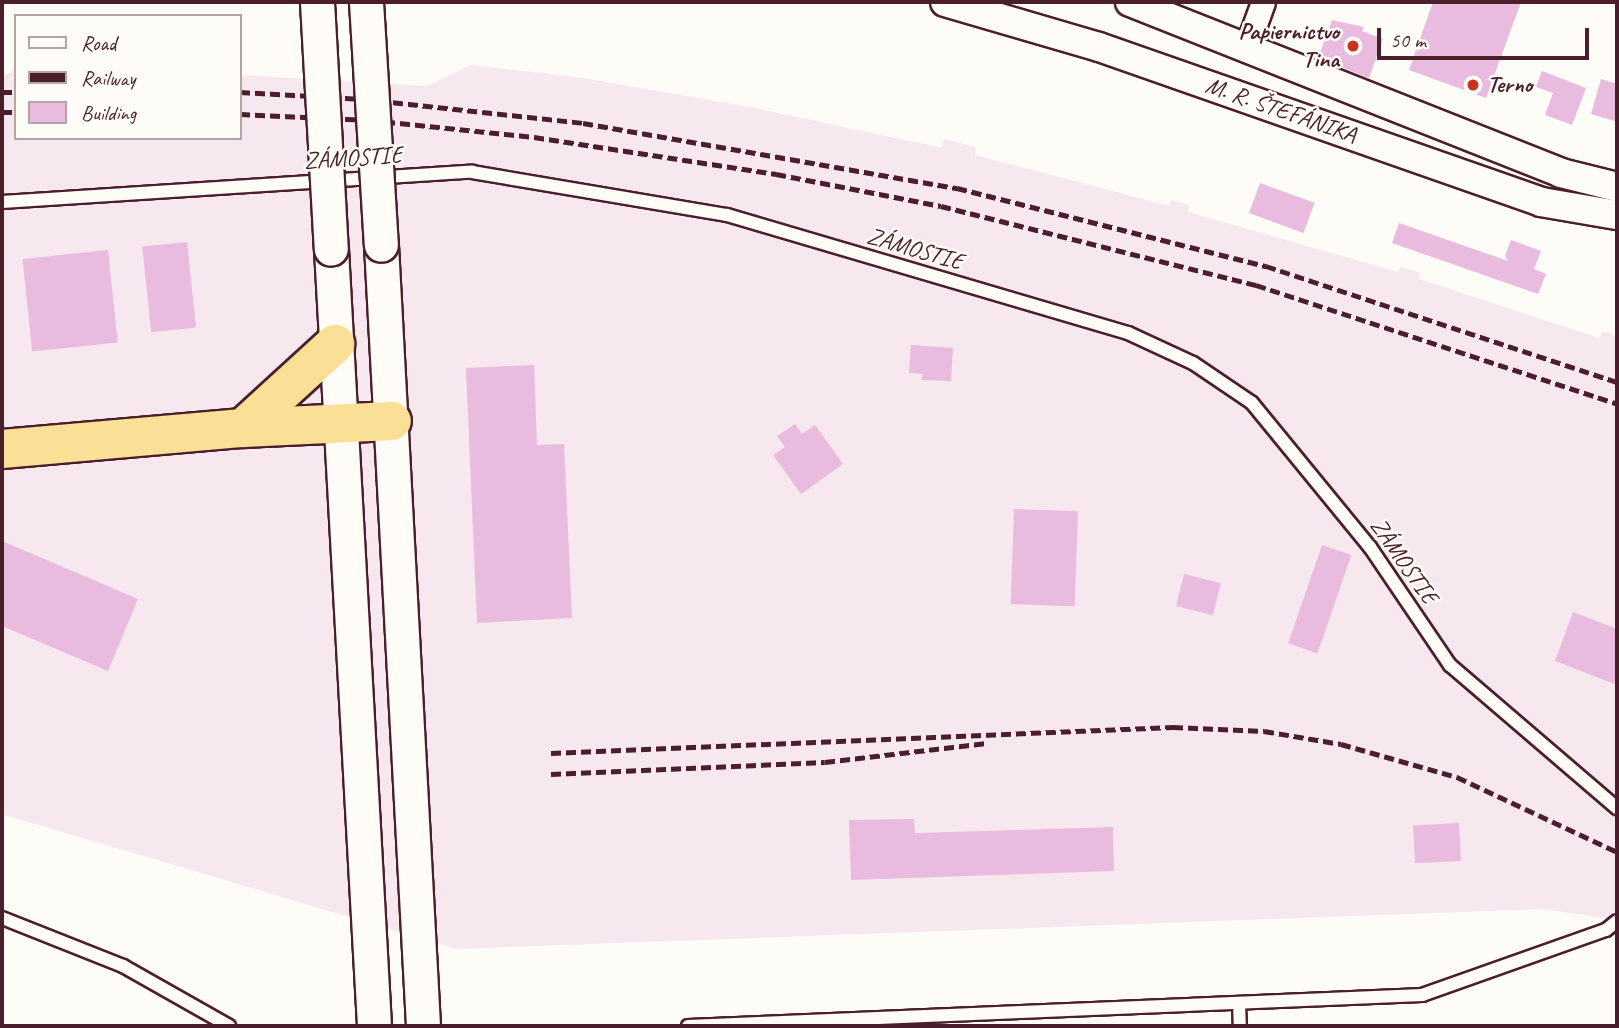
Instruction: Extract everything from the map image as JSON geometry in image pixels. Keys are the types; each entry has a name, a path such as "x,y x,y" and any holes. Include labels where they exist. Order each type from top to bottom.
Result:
{"highway":[{"path":"243,428 335,344"},
{"path":"2,449 243,428 392,421"}],"main road":[{"path":"317,2 374,1026"},
{"path":"366,2 392,421 423,1026"}],"street":[{"name":"M. R. ŠTEFÁNIKA","path":"945,2 1099,47 1542,202 1617,215"},
{"name":"M. R. ŠTEFÁNIKA","path":"1130,2 1561,173 1617,187"},
{"path":"1246,49 1263,2"}],"lane":[{"name":"ZÁMOSTIE","path":"2,202 472,172 727,215 1128,333 1193,363 1252,403 1370,547 1450,665 1617,808"},
{"path":"2,918 123,966 229,1026"},
{"path":"688,1026 1422,995 1606,930 1617,921"},
{"path":"1239,1003 1240,1026"}],"shaded area":[{"path":"471,65 577,77 755,108 942,148 944,139 976,147 975,155 1169,206 1171,200 1189,205 1188,212 1398,272 1400,267 1420,273 1419,279 1599,338 1603,331 1617,336 1617,920 1543,909 457,949 2,814 2,77 14,70 14,140 242,140 242,75 428,86"}],"building":[{"path":"1433,2 1521,2 1486,98 1409,70"},
{"path":"1332,20 1364,27 1362,31 1383,39 1369,78 1318,58"},
{"path":"1542,71 1586,88 1572,125 1545,115 1553,93 1536,87"},
{"path":"1601,79 1617,84 1615,121 1591,114"},
{"path":"1260,183 1315,203 1304,233 1249,213"},
{"path":"1399,223 1508,261 1505,256 1511,240 1541,251 1534,269 1546,274 1538,294 1392,243"},
{"path":"187,242 196,328 151,332 142,247"},
{"path":"108,250 118,342 32,351 22,259"},
{"path":"911,345 953,348 951,381 922,380 922,374 909,373"},
{"path":"534,365 537,445 564,444 572,618 477,623 466,368"},
{"path":"795,424 802,434 815,425 843,464 801,494 773,455 785,447 777,436"},
{"path":"1014,509 1078,511 1075,606 1011,604"},
{"path":"2,541 138,599 108,671 2,626"},
{"path":"1322,545 1351,555 1317,653 1288,643"},
{"path":"1184,574 1221,583 1213,615 1176,606"},
{"path":"1573,612 1617,629 1617,685 1555,661"},
{"path":"914,819 915,833 1113,827 1114,871 851,880 849,820"},
{"path":"1459,823 1461,861 1415,863 1413,825"}],"railway":[{"path":"2,92 14,92"},
{"path":"242,92 363,99 583,123 957,188 1266,266 1617,382"},
{"path":"2,112 14,112"},
{"path":"242,114 370,120 534,137 776,174 941,206 1256,285 1617,404"},
{"path":"551,753 1173,727 1264,731 1341,744 1457,777 1617,852"},
{"path":"551,774 825,762 987,743"}],"place":[{"name":"Papiernictvo Tina","path":"1353,46"},
{"name":"Terno","path":"1473,85"}]}
